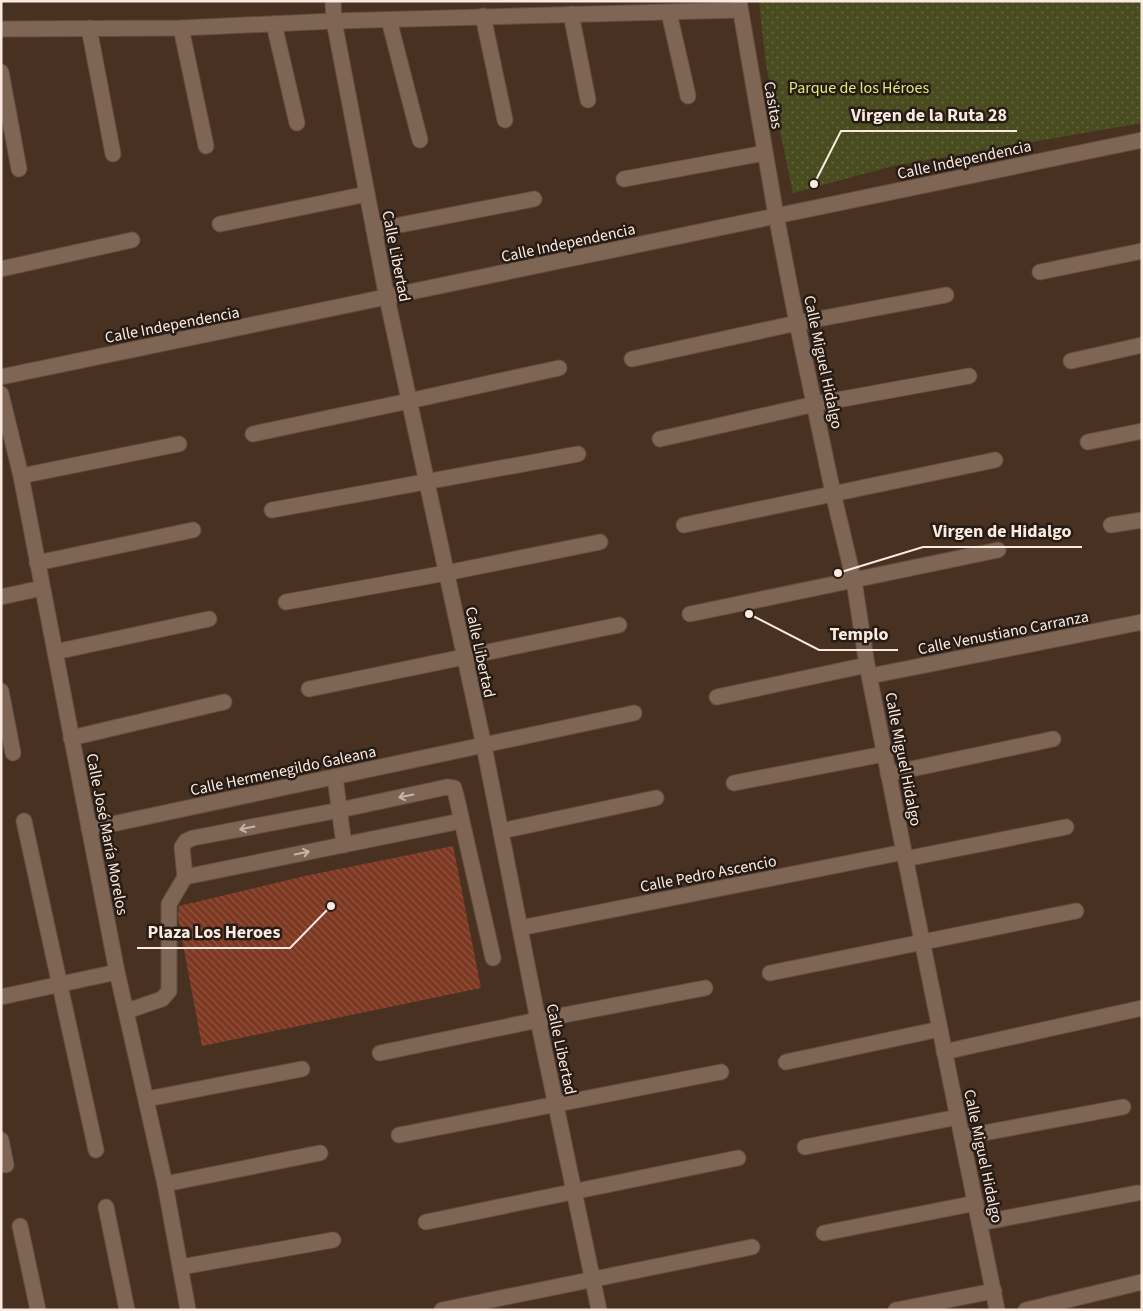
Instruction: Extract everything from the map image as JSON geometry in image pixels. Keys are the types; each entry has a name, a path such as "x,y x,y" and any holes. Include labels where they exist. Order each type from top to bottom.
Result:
{"street":[{"name":"Calle Libertad","path":"333,1 334,21 387,298 484,746 555,1103 600,1310"},
{"path":"1,29 181,28 483,16 669,13 739,6"},
{"name":"Casitas","path":"739,6 776,215"},
{"path":"669,13 688,96"},
{"path":"572,14 588,100"},
{"path":"483,16 505,120"},
{"path":"389,20 420,140"},
{"path":"274,24 297,123"},
{"path":"89,28 113,154"},
{"path":"181,28 206,146"},
{"path":"1,72 19,169"},
{"name":"Calle Independencia","path":"1,376 387,298 776,215 1142,140"},
{"path":"624,179 764,153"},
{"path":"220,224 367,194"},
{"path":"374,230 534,199"},
{"name":"Calle Miguel Hidalgo","path":"776,215 833,493 854,581 904,856 998,1310"},
{"path":"1,269 132,240"},
{"path":"1040,272 1142,251"},
{"path":"632,359 797,323 946,294"},
{"path":"1071,361 1142,345"},
{"path":"253,434 409,402 559,368"},
{"path":"660,439 815,404 969,376"},
{"name":"Calle José María Morelos","path":"1,394 21,476 117,972 165,1184 188,1310"},
{"path":"1088,442 1142,430"},
{"path":"21,476 178,444"},
{"path":"272,510 578,454"},
{"path":"684,525 995,460"},
{"path":"1112,525 1142,520"},
{"path":"37,563 193,530"},
{"path":"286,602 446,573 600,542"},
{"path":"690,614 998,550"},
{"path":"1,597 42,588"},
{"path":"54,652 209,619"},
{"name":"Calle Venustiano Carranza","path":"717,696 1142,622"},
{"path":"309,689 619,625"},
{"path":"1,692 13,753"},
{"path":"71,738 224,702"},
{"name":"Calle Hermenegildo Galeana","path":"89,829 634,713"},
{"path":"888,774 1053,740"},
{"path":"734,783 884,754"},
{"path":"335,777 344,845"},
{"path":"127,1010 162,999 169,991 170,904 186,877 182,847 186,841 193,838 447,787 454,788 493,958"},
{"path":"501,831 656,798"},
{"path":"24,821 96,1150"},
{"path":"186,877 461,821"},
{"name":"Calle Pedro Ascencio","path":"520,928 1066,827"},
{"path":"770,974 1076,912"},
{"path":"1,997 117,972"},
{"path":"380,1052 705,988"},
{"path":"944,1052 1142,1008"},
{"path":"786,1062 940,1029"},
{"path":"147,1099 302,1068"},
{"path":"399,1135 721,1072"},
{"path":"962,1137 1123,1107"},
{"path":"805,1147 958,1117"},
{"path":"1,1140 6,1166"},
{"path":"165,1184 320,1154"},
{"path":"426,1222 738,1158"},
{"path":"980,1223 1136,1193"},
{"path":"824,1232 976,1203"},
{"path":"106,1207 127,1310"},
{"path":"20,1226 38,1310"},
{"path":"181,1267 334,1240"},
{"path":"442,1310 752,1247"},
{"path":"1026,1310 1142,1282"},
{"path":"896,1310 994,1291"}],"green space":[{"name":"Parque de los Héroes","path":"759,1 1142,1 1142,123 893,166 793,193 766,65"}],"building":[{"path":"453,846 481,988 202,1046 178,917 179,906 305,876"}],"place":[{"name":"Virgen de la Ruta 28","path":"814,184"},
{"name":"Virgen de Hidalgo","path":"838,573"},
{"name":"Templo","path":"749,614"},
{"name":"Plaza Los Heroes","path":"331,906"}]}
